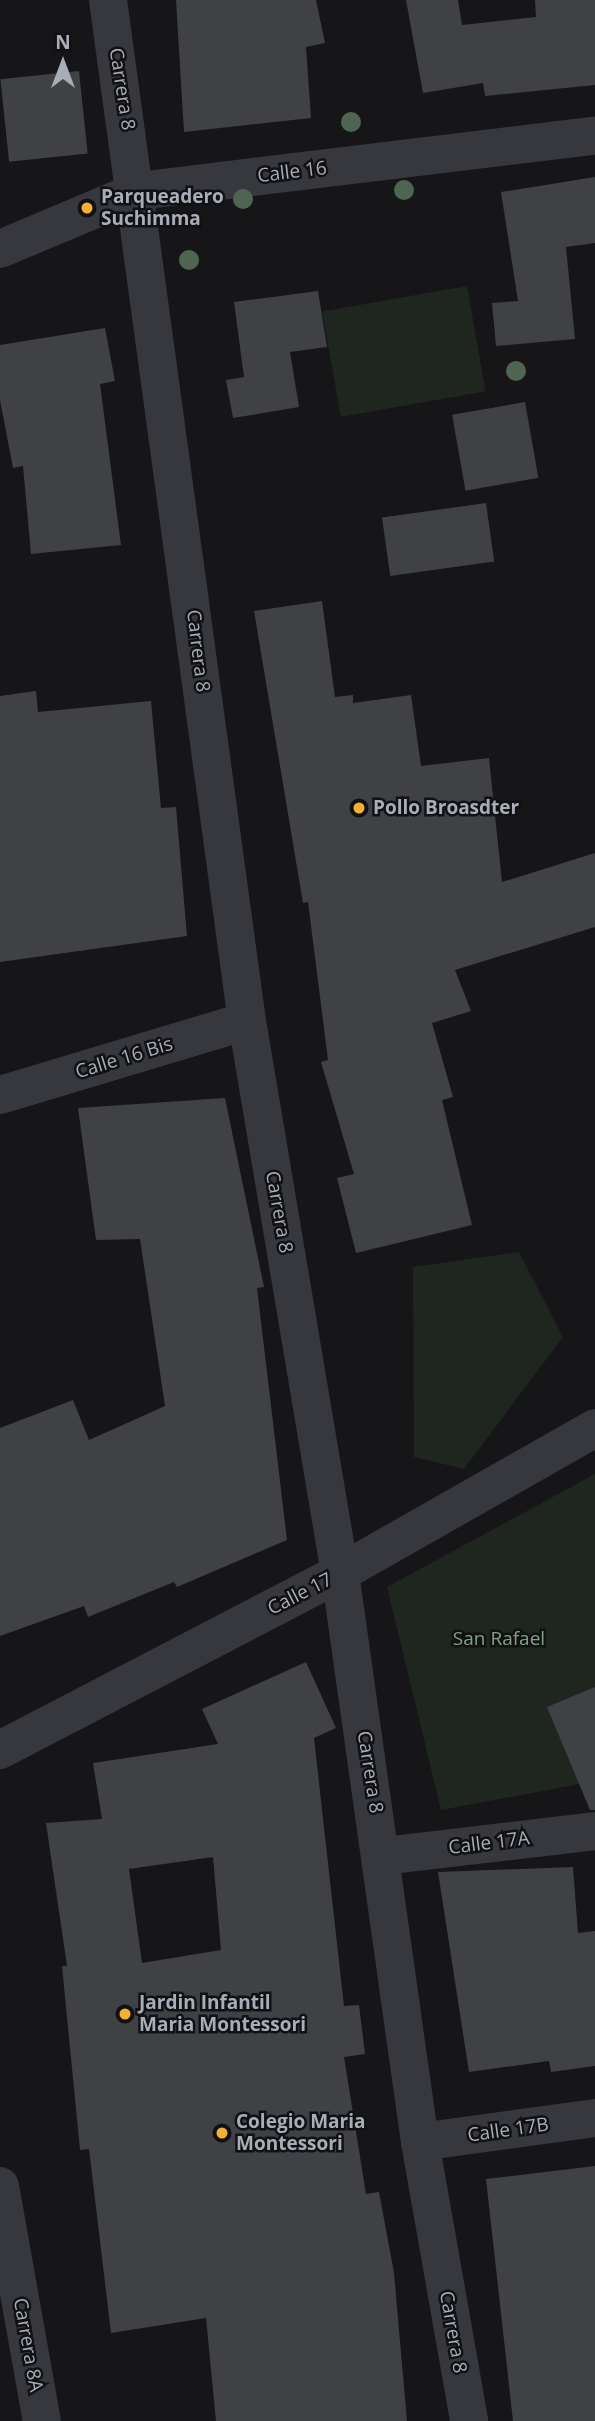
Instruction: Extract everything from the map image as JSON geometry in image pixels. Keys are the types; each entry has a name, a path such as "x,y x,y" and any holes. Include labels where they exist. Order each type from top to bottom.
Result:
{"street":[{"name":"Carrera 8","path":"108,0 138,191 247,1021 340,1573 383,1856 420,2143 469,2421"},
{"name":"Calle 16","path":"0,249 138,191 595,136"},
{"name":"Calle 16 Bis","path":"0,1095 247,1021"},
{"name":"Calle 17","path":"0,1749 340,1573 595,1428"},
{"name":"Calle 17A","path":"383,1856 595,1831"},
{"name":"Calle 17B","path":"420,2143 595,2118"},
{"name":"Carrera 8A","path":"0,2186 42,2421"}],"green space":[{"path":"467,286 486,391 341,417 322,312"},
{"path":"519,1252 563,1337 464,1469 414,1457 413,1267"},
{"name":"San Rafael","path":"595,1474 595,1781 441,1810 387,1587"}],"building":[{"path":"176,0 316,0 325,43 306,47 311,118 184,132"},
{"path":"406,0 458,0 462,25 536,17 535,0 595,0 595,85 485,96 483,83 423,93"},
{"path":"79,71 88,154 9,162 0,79"},
{"path":"595,177 595,243 566,247 575,339 496,346 492,303 518,301 501,192"},
{"path":"318,291 327,347 290,352 299,407 233,418 226,380 244,377 234,302"},
{"path":"105,328 115,381 100,384 121,545 31,554 23,466 13,468 0,400 0,345"},
{"path":"525,402 538,478 465,491 452,415"},
{"path":"486,503 494,561 390,576 382,518"},
{"path":"322,601 335,697 353,695 353,703 411,695 421,766 489,758 502,882 595,853 595,927 455,970 471,1011 432,1023 453,1097 442,1100 472,1225 356,1253 337,1178 354,1174 321,1062 328,1060 308,902 303,903 254,611"},
{"path":"36,691 38,712 151,701 161,808 176,807 187,936 0,962 0,696"},
{"path":"225,1098 264,1287 257,1288 287,1540 177,1587 174,1582 88,1617 84,1606 0,1636 0,1428 73,1400 89,1440 165,1406 140,1239 96,1240 78,1108"},
{"path":"306,1662 336,1728 314,1738 344,2006 359,2005 365,2054 344,2057 366,2194 379,2192 394,2273 407,2421 216,2421 206,2318 111,2333 89,2149 80,2150 62,1966 67,1966 46,1823 102,1819 93,1763 218,1744 202,1709","holes":["213,1857 221,1950 142,1963 129,1869"]},
{"path":"595,1687 595,1810 590,1810 547,1707"},
{"path":"573,1867 578,1933 595,1931 595,2066 551,2072 549,2061 469,2072 438,1872"},
{"path":"595,2166 595,2421 513,2421 486,2179"}],"place":[{"name":"Parqueadero Suchimma","path":"87,208"},
{"name":"Pollo Broasdter","path":"359,808"},
{"name":"Jardin Infantil Maria Montessori","path":"125,2014"},
{"name":"Colegio Maria Montessori","path":"222,2133"}]}
